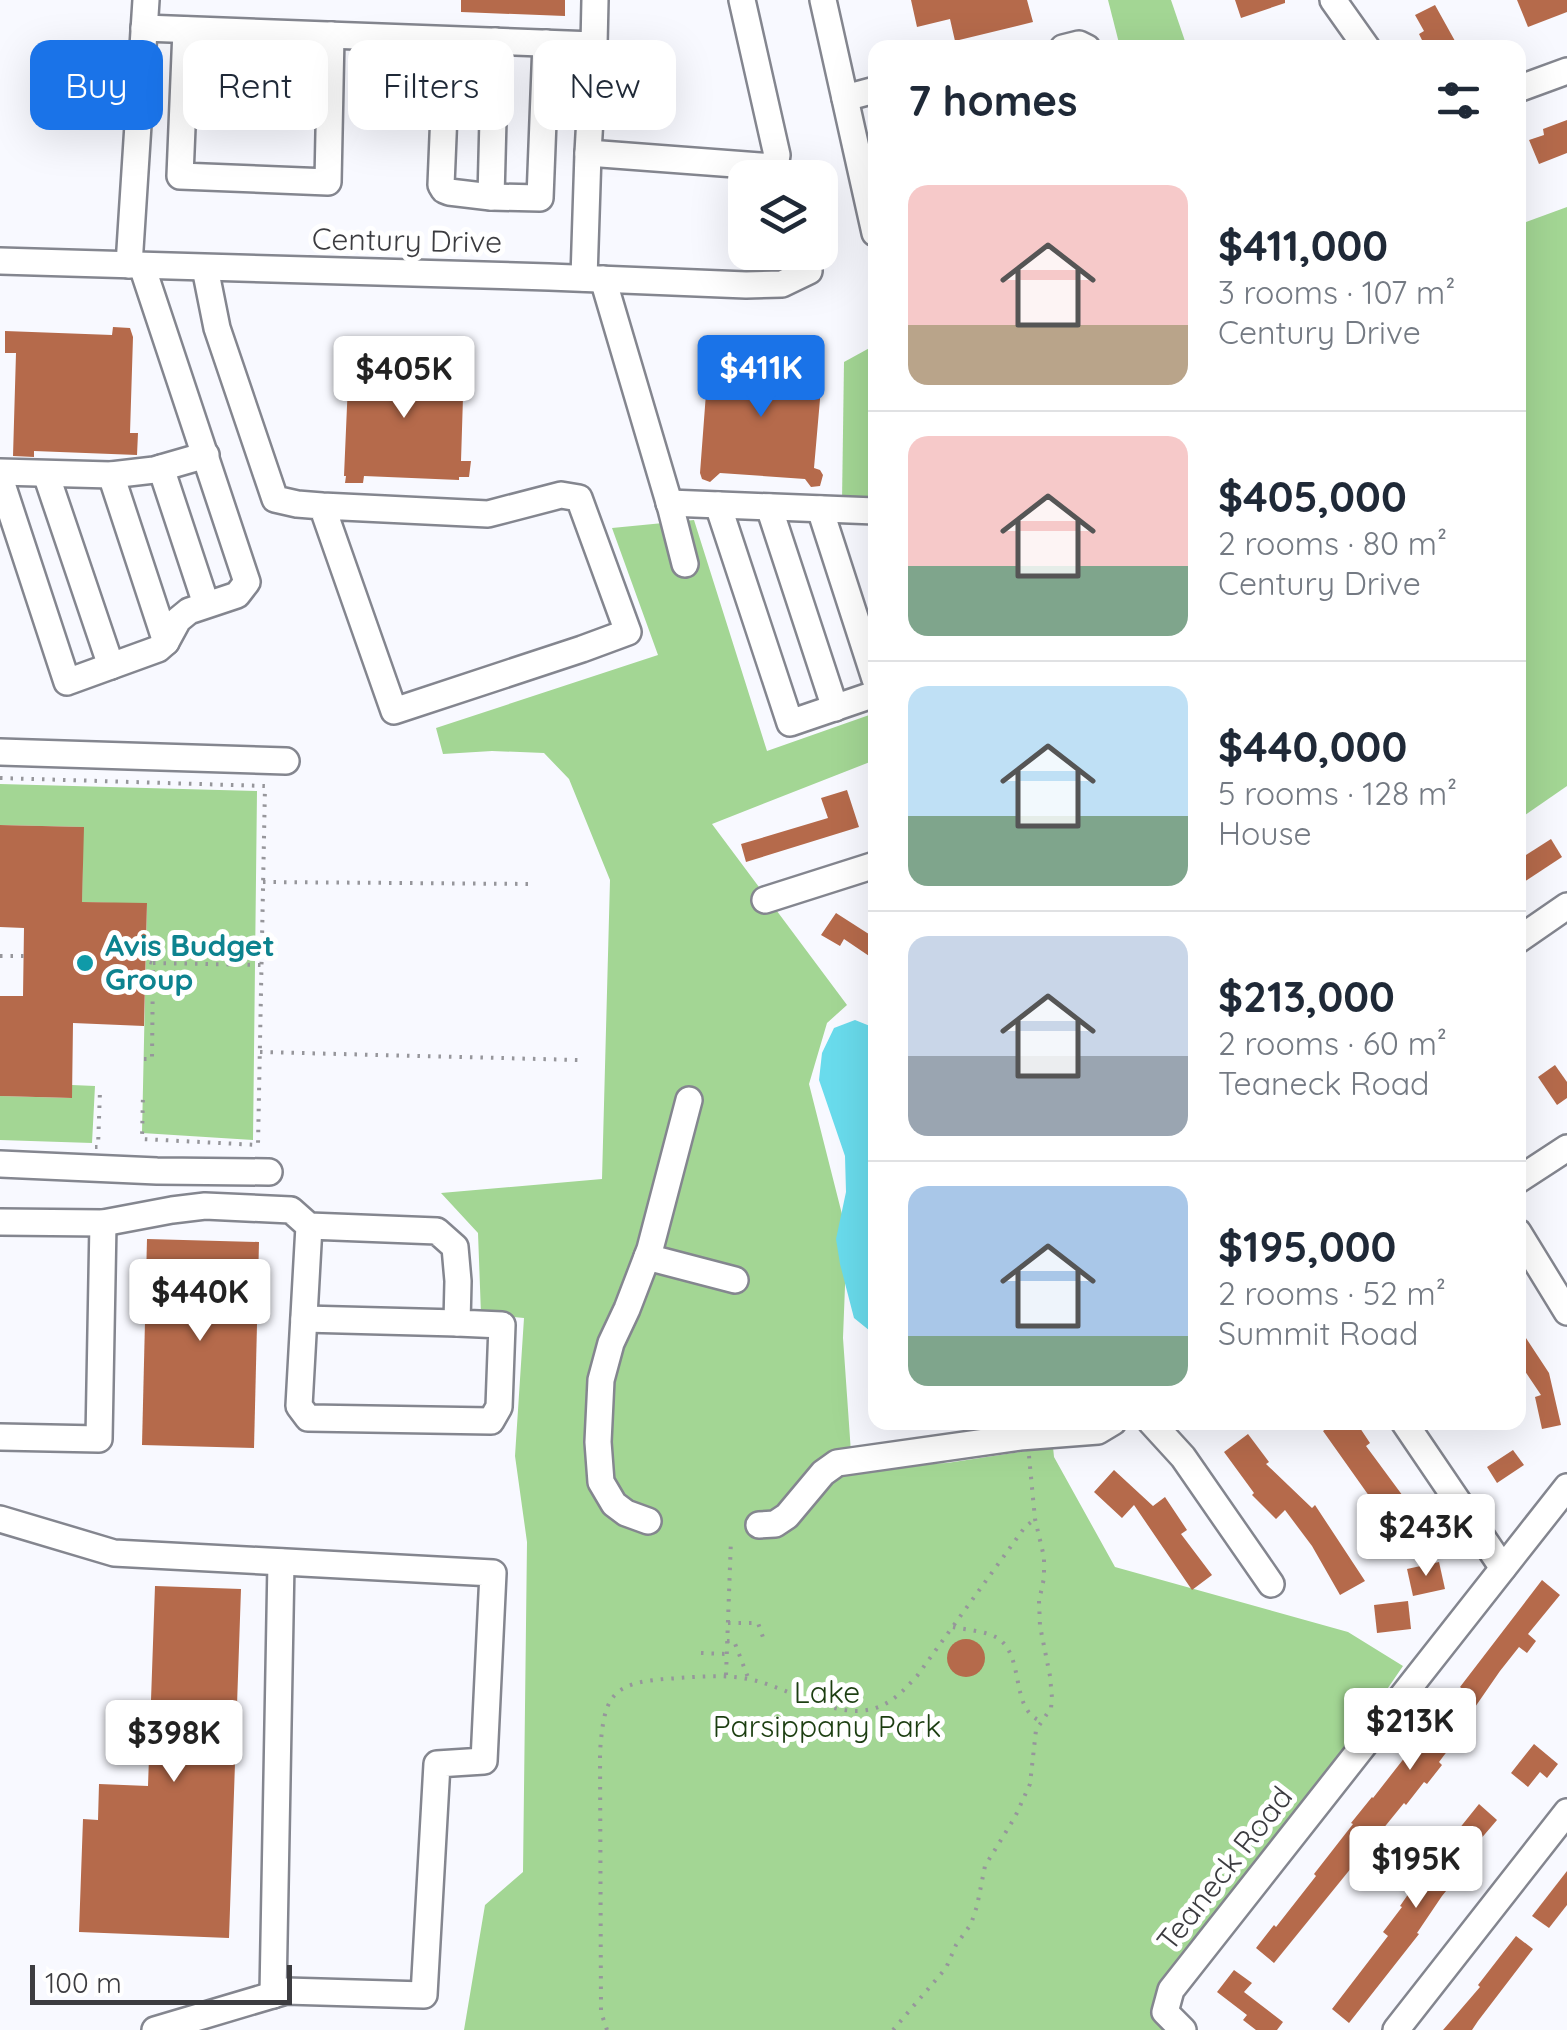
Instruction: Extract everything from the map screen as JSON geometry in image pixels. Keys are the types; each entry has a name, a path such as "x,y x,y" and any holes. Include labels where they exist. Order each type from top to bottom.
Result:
{"street":[{"path":"146,0 136,266 206,454 247,582 237,594 189,611 158,649 67,682 0,475 111,474 161,468 206,454"},
{"path":"594,40 595,0"},
{"path":"588,153 775,167 777,155 742,0"},
{"path":"823,0 868,200"},
{"path":"1333,0 1361,40"},
{"path":"144,28 448,40"},
{"path":"186,30 180,176 328,182 331,35"},
{"path":"1526,87 1567,71"},
{"path":"846,98 868,92"},
{"path":"444,130 441,185 450,192 586,199"},
{"path":"490,197 492,130"},
{"path":"540,198 543,130"},
{"path":"589,130 586,199 594,279 669,503 684,564"},
{"name":"Century Drive","path":"0,261 746,285 782,284 809,272"},
{"path":"205,268 217,328 275,498 297,504 452,514 488,514 561,495 578,498 628,632 394,710 322,506"},
{"path":"161,468 206,604"},
{"path":"46,474 111,666"},
{"path":"111,474 166,642"},
{"path":"669,503 868,513"},
{"path":"718,505 790,722 868,697"},
{"path":"769,507 836,708"},
{"path":"820,509 868,658"},
{"path":"0,752 286,761"},
{"path":"765,900 868,873"},
{"path":"1526,934 1567,906"},
{"path":"648,1521 626,1513 601,1482 601,1380 611,1343 647,1257 690,1100"},
{"path":"1526,1175 1567,1148"},
{"path":"0,1164 156,1172 269,1172"},
{"path":"0,1222 103,1223 206,1206 291,1210 309,1226 437,1231 455,1247 457,1323"},
{"path":"0,1437 100,1439 103,1223"},
{"path":"304,1319 502,1325 498,1407 490,1420 308,1418 300,1406 304,1319 309,1226"},
{"path":"1526,1245 1567,1312"},
{"path":"647,1257 736,1280"},
{"path":"759,1526 775,1524 787,1516 822,1473 838,1462 1100,1430"},
{"path":"1158,1430 1183,1457 1272,1584"},
{"path":"1409,1430 1503,1568"},
{"name":"Teaneck Road","path":"1174,2021 1172,1990 1567,1487"},
{"path":"0,1520 114,1553 493,1574 484,1761 437,1764 424,1995 286,1991 155,2030"},
{"path":"273,1995 281,1562"},
{"path":"1396,2030 1567,1812"}],"path":[{"path":"0,778 265,786 258,1146 142,1139 143,1093"},
{"path":"263,882 533,884"},
{"path":"0,956 24,956"},
{"path":"146,961 262,965"},
{"path":"144,1059 152,1060 153,962"},
{"path":"260,1052 579,1060"},
{"path":"78,1146 98,1147 100,1091"},
{"path":"893,2030 946,1968 971,1924 985,1866 1030,1784 1036,1730 1050,1708 1052,1698 1039,1601 1044,1557 1035,1519 1027,1436"},
{"path":"606,2030 601,2012 600,1752 610,1699 638,1681 726,1675 851,1711 886,1704 898,1697 916,1676 1025,1527 1035,1519"},
{"path":"726,1675 731,1539"},
{"path":"728,1624 758,1623 765,1644"},
{"path":"953,1627 1001,1640 1015,1664 1028,1710 1033,1718 1042,1721"},
{"path":"727,1641 734,1641 749,1680"},
{"path":"701,1653 727,1654"}],"green space":[{"path":"1108,0 1171,0 1185,40 1118,40"},
{"path":"1567,207 1567,786 1526,814 1526,222"},
{"path":"868,349 868,501 842,502 844,362"},
{"name":"Lake Parsippany Park","path":"694,520 767,751 868,715 868,763 712,824 847,1005 827,1023 809,1084 847,1234 843,1338 852,1467 947,1463 1053,1447 1054,1457 1115,1567 1348,1632 1403,1666 1340,1758 1156,1997 1162,2030 464,2030 485,1905 523,1872 527,1542 515,1456 524,1318 481,1314 478,1233 441,1193 602,1179 610,880 569,779 544,753 443,754 436,728 658,655 612,528"},
{"path":"0,784 257,791 253,1140 142,1133 147,904 82,902 83,827 0,825"},
{"path":"72,1085 95,1086 92,1143 0,1140 0,1096 71,1098"}],"water":[{"path":"855,1020 868,1025 868,1329 854,1318 836,1239 846,1192 845,1156 819,1080 822,1053 834,1028"}],"building":[{"path":"461,0 565,0 565,16 461,12"},
{"path":"911,0 1027,0 1033,22 959,40 955,40 950,19 917,27"},
{"path":"1235,0 1285,0 1285,3 1241,18"},
{"path":"1517,0 1567,0 1567,12 1528,27"},
{"path":"1435,5 1454,40 1422,40 1419,34 1424,31 1415,15"},
{"path":"1567,120 1567,153 1539,164 1529,140 1544,135 1543,129"},
{"path":"113,327 130,328 133,337 130,433 138,433 137,455 34,451 34,457 13,456 16,353 5,353 5,331 112,335"},
{"path":"460,357 460,365 464,365 461,461 471,461 469,477 459,480 364,476 363,483 345,483 348,383 336,383 338,363 442,365 443,358"},
{"path":"709,359 804,367 814,359 821,361 814,468 823,475 820,486 811,487 805,479 720,473 710,482 702,479 707,380 699,369"},
{"path":"847,790 859,827 746,862 741,844 828,818 821,798"},
{"name":"Avis Budget Group","path":"0,825 84,827 82,902 147,903 144,1026 73,1023 72,1098 0,1096 0,996 23,996 24,928 0,927"},
{"path":"1551,839 1562,857 1526,881 1526,855"},
{"path":"836,913 868,934 868,955 844,939 840,946 821,935"},
{"path":"1555,1065 1567,1082 1567,1098 1557,1105 1538,1077"},
{"path":"147,1239 259,1242 254,1448 142,1445"},
{"path":"1526,1338 1549,1373 1561,1425 1542,1429 1535,1397 1541,1395 1526,1373"},
{"path":"1361,1430 1370,1443 1366,1446 1428,1530 1406,1548 1323,1431"},
{"path":"1248,1434 1269,1462 1266,1464 1312,1508 1315,1505 1365,1581 1340,1595 1312,1546 1285,1510 1276,1519 1252,1495 1224,1452"},
{"path":"1513,1450 1524,1465 1497,1483 1487,1467"},
{"path":"1114,1470 1153,1506 1165,1497 1187,1530 1181,1534 1212,1575 1192,1590 1134,1505 1122,1518 1094,1492"},
{"path":"1439,1562 1445,1589 1413,1596 1407,1569"},
{"path":"1542,1580 1560,1595 1528,1634 1536,1641 1527,1653 1519,1647 1439,1762 1442,1765 1404,1803 1274,1963 1256,1948 1434,1720 1439,1724 1465,1691 1460,1687"},
{"path":"155,1586 241,1589 229,1938 79,1932 83,1819 98,1820 99,1784 148,1786"},
{"path":"1408,1601 1411,1629 1377,1633 1374,1605"},
{"path":"966,1639 979,1645 985,1658 979,1671 966,1677 953,1671 947,1658 953,1645"},
{"path":"1534,1744 1558,1764 1547,1778 1540,1772 1528,1787 1511,1773"},
{"path":"1479,1804 1497,1820 1467,1855 1472,1859 1442,1896 1419,1934 1349,2023 1332,2009 1388,1936 1383,1932 1418,1880"},
{"path":"1567,1871 1567,1905 1549,1928 1532,1916"},
{"path":"1516,1936 1533,1949 1472,2030 1443,2030 1480,1987"},
{"path":"1234,1970 1252,1983 1244,1992 1283,2022 1277,2030 1256,2030 1243,2020 1247,2015 1217,1992"}],"place":[{"name":"Avis Budget Group","path":"85,963"}]}
